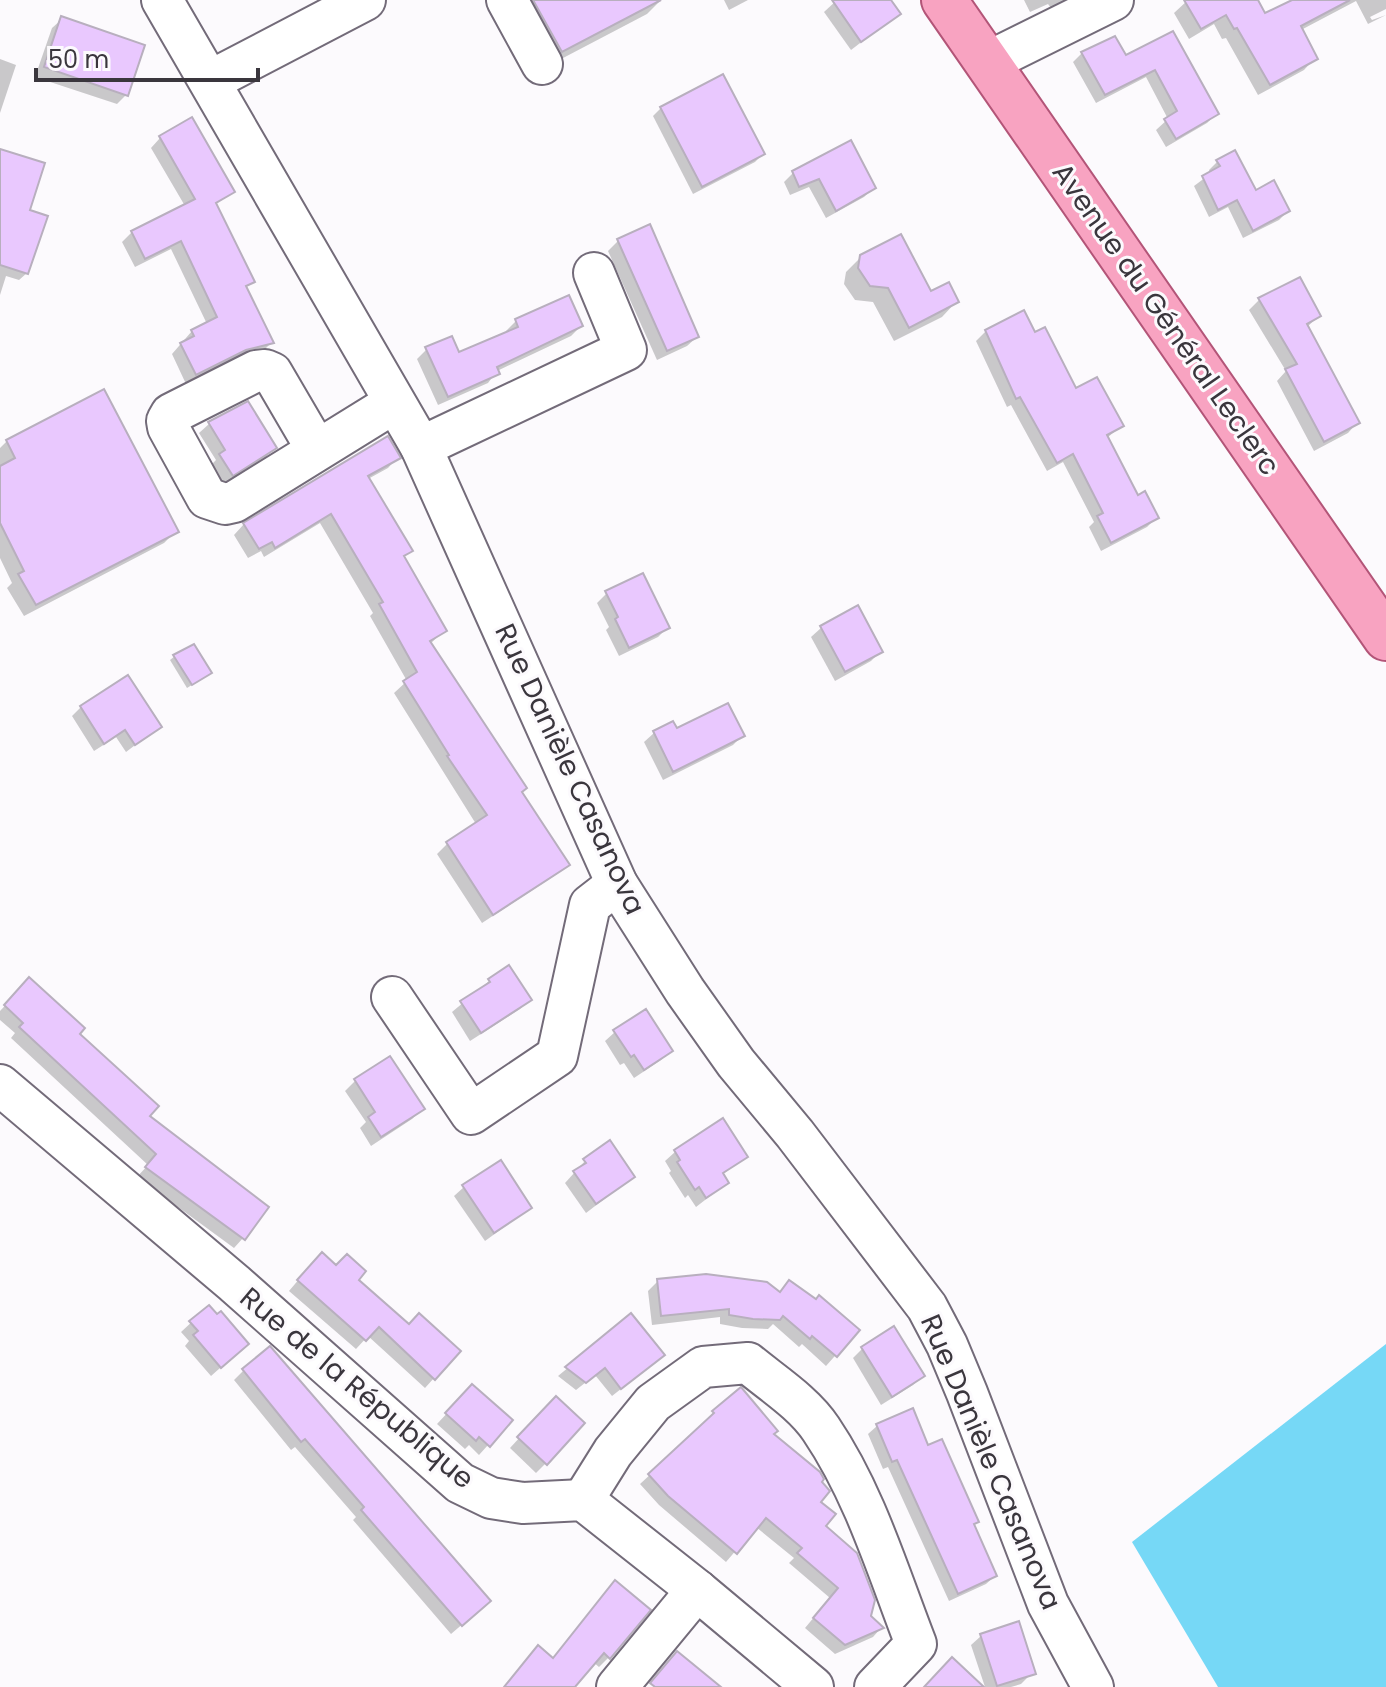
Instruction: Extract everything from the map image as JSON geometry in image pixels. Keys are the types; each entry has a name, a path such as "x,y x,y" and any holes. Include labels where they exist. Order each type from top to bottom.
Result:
{"main road":[{"name":"Avenue du Général Leclerc","path":"944,0 1386,638"}],"street":[{"name":"Rue Danièle Casanova","path":"162,0 421,447 617,884 685,991 736,1063 795,1134 927,1307 967,1393 1048,1604 1093,1687"},
{"path":"210,81 365,0"},
{"path":"507,0 542,64"},
{"path":"988,62 1113,0"},
{"path":"421,447 626,350 594,273"},
{"path":"317,450 394,403"},
{"path":"392,997 471,1114 557,1056 590,905 617,884"},
{"name":"Rue de la République","path":"0,1085 234,1283 460,1483 491,1498 523,1503 583,1500"},
{"path":"813,1687 583,1500 613,1452 653,1403 703,1367 748,1363 789,1396 820,1427 858,1495 916,1644 875,1687"},
{"path":"617,1687 697,1590"}],"water":[{"path":"1386,1344 1386,1687 1218,1687 1132,1542"}],"building":[{"path":"533,0 661,0 562,52"},
{"path":"832,0 891,0 901,14 861,42"},
{"path":"1184,0 1258,0 1265,13 1292,0 1350,0 1301,26 1318,59 1270,85 1226,15 1201,29"},
{"path":"61,16 145,45 128,96 44,67"},
{"path":"1173,31 1219,114 1176,139 1164,119 1177,111 1155,70 1105,95 1081,52 1115,36 1126,55"},
{"path":"723,74 765,154 702,187 660,107"},
{"path":"192,117 235,192 216,203 255,282 246,286 274,343 246,350 196,375 180,343 194,336 191,330 217,317 181,241 145,259 131,231 195,199 159,136"},
{"path":"851,140 876,188 836,211 819,179 799,187 792,171"},
{"path":"0,149 45,163 30,210 48,216 28,274 0,265"},
{"path":"1235,150 1256,190 1274,180 1290,211 1253,231 1237,200 1218,210 1202,176 1220,166 1216,160"},
{"path":"650,224 699,337 667,351 617,239"},
{"path":"901,234 931,291 949,282 959,302 909,328 888,288 870,286 858,268 860,255"},
{"path":"1300,277 1321,316 1307,324 1360,423 1324,442 1285,369 1297,364 1258,298"},
{"path":"569,295 583,326 497,367 500,374 448,397 425,347 452,336 459,352 518,327 515,319"},
{"path":"1024,310 1035,332 1045,327 1076,388 1097,377 1124,426 1107,435 1138,495 1145,491 1159,518 1111,543 1097,516 1103,513 1073,454 1057,463 1020,397 1016,399 985,330"},
{"path":"104,389 179,532 36,605 18,574 24,571 0,523 0,466 15,458 6,440"},
{"path":"248,401 277,448 233,476 219,454 225,450 208,422"},
{"path":"388,436 401,458 368,476 413,551 404,556 447,631 430,641 527,788 522,792 570,865 493,915 446,842 487,815 447,756 403,681 417,672 379,604 383,602 331,514 275,548 272,542 259,549 243,523"},
{"path":"643,573 670,628 629,648 605,591"},
{"path":"858,605 883,652 845,672 820,626"},
{"path":"194,644 212,673 192,685 173,655"},
{"path":"128,675 162,727 135,745 125,730 104,744 80,706"},
{"path":"728,703 745,736 673,772 653,731 673,721 677,728"},
{"path":"509,965 532,1000 481,1033 460,1001 490,982 488,979"},
{"path":"29,977 85,1028 80,1034 159,1106 150,1116 269,1207 245,1240 145,1167 156,1154 19,1027 23,1023 4,1005"},
{"path":"646,1009 673,1051 644,1070 613,1030"},
{"path":"390,1056 425,1109 381,1137 368,1117 375,1112 354,1079"},
{"path":"723,1118 748,1157 723,1173 729,1183 706,1198 699,1187 695,1190 677,1162 680,1160 674,1150"},
{"path":"610,1140 635,1177 596,1204 573,1171 586,1163 583,1159"},
{"path":"501,1160 532,1208 494,1233 462,1185"},
{"path":"322,1252 336,1265 347,1254 366,1271 359,1280 409,1324 419,1313 461,1351 435,1380 379,1327 366,1341 297,1280"},
{"path":"706,1274 767,1282 780,1292 789,1280 816,1299 819,1295 860,1330 837,1357 783,1316 780,1320 753,1319 729,1315 729,1309 661,1316 657,1279"},
{"path":"209,1305 217,1314 221,1311 249,1344 221,1368 193,1335 198,1331 189,1321"},
{"path":"631,1313 665,1355 621,1389 605,1368 586,1383 565,1367"},
{"path":"894,1326 925,1376 892,1397 861,1347"},
{"path":"270,1346 491,1601 462,1626 361,1510 364,1507 305,1439 301,1442 242,1369"},
{"path":"472,1384 513,1420 490,1447 479,1437 476,1441 445,1413"},
{"path":"741,1387 778,1431 774,1434 820,1472 824,1479 822,1482 830,1491 821,1502 836,1514 826,1526 857,1553 875,1600 871,1616 884,1628 845,1645 813,1618 838,1588 797,1553 802,1548 766,1518 737,1554 668,1496 648,1474"},
{"path":"556,1396 585,1423 547,1465 517,1437"},
{"path":"913,1408 928,1445 942,1439 979,1522 974,1524 997,1576 958,1594 897,1460 892,1462 876,1424"},
{"path":"615,1580 651,1610 610,1659 604,1653 575,1687 504,1687 538,1645 553,1658"},
{"path":"1019,1621 1036,1674 997,1686 980,1634"},
{"path":"677,1651 721,1687 655,1687 650,1683"},
{"path":"952,1657 984,1687 924,1687"}]}
